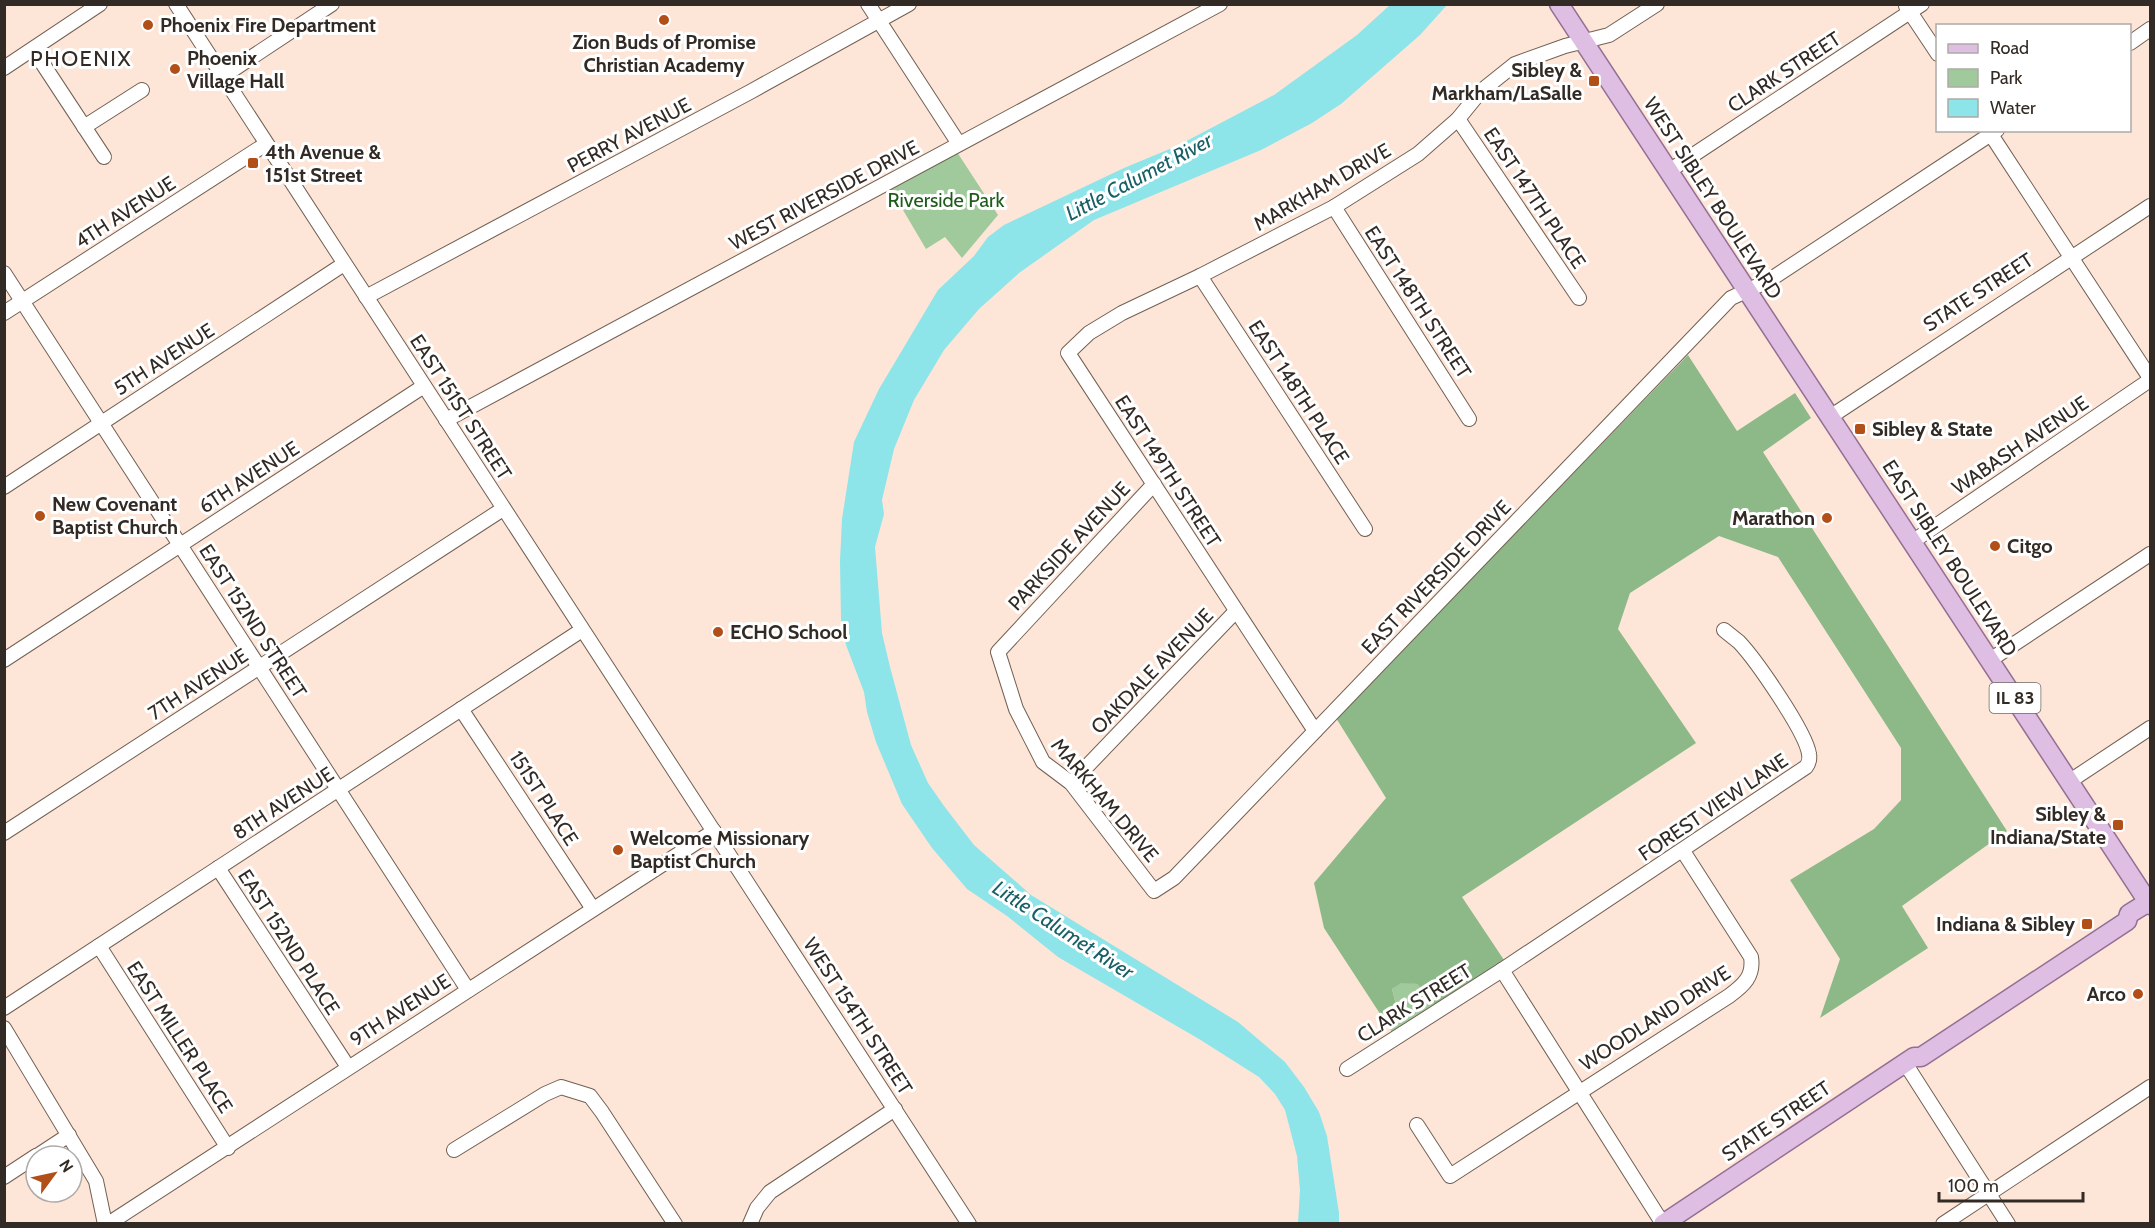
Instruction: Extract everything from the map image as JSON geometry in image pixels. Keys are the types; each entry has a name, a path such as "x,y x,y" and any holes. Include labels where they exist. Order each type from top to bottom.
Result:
{"main road":[{"name":"WEST SIBLEY BOULEVARD","path":"1559,4 1830,417"},
{"name":"EAST SIBLEY BOULEVARD","path":"1830,417 2150,903"},
{"name":"STATE STREET","path":"1663,1224 1910,1060 1921,1058 2037,982 2127,921 2126,913 2150,903"}],"street":[{"path":"4,68 100,4"},
{"name":"EAST 151ST STREET","path":"176,4 714,831"},
{"path":"222,76 332,4"},
{"path":"868,4 959,144"},
{"name":"PERRY AVENUE","path":"366,297 909,4"},
{"name":"WEST RIVERSIDE DRIVE","path":"446,420 1220,4"},
{"name":"MARKHAM DRIVE","path":"1068,353 1089,333 1122,313 1334,207 1418,154 1458,119 1480,92 1515,64 1565,46 1609,35 1657,4"},
{"path":"1912,7 1936,50"},
{"name":"CLARK STREET","path":"1668,171 1912,7"},
{"path":"2131,42 2151,29"},
{"path":"33,49 104,157"},
{"path":"84,127 142,90"},
{"name":"EAST 147TH PLACE","path":"1458,119 1579,298"},
{"path":"1992,132 2151,379"},
{"name":"EAST RIVERSIDE DRIVE","path":"1154,891 1174,878 1731,298 1768,281 1992,132"},
{"name":"4TH AVENUE","path":"4,314 266,144"},
{"name":"STATE STREET","path":"1830,417 2151,206"},
{"name":"EAST 148TH STREET","path":"1334,207 1469,418"},
{"name":"5TH AVENUE","path":"4,487 344,264"},
{"name":"EAST 152ND STREET","path":"4,273 468,990"},
{"name":"EAST 148TH PLACE","path":"1200,276 1365,530"},
{"name":"EAST 149TH STREET","path":"1068,353 1315,731"},
{"name":"WABASH AVENUE","path":"1912,542 2151,379"},
{"name":"6TH AVENUE","path":"4,660 424,386"},
{"name":"PARKSIDE AVENUE","path":"1013,634 1154,484"},
{"name":"7TH AVENUE","path":"4,833 503,509"},
{"path":"1990,660 2151,554"},
{"name":"OAKDALE AVENUE","path":"1071,783 1236,611"},
{"name":"8TH AVENUE","path":"4,1008 582,630"},
{"name":"FOREST VIEW LANE","path":"1502,970 1799,774 1810,762 1806,742 1788,711 1757,664 1738,641 1724,630"},
{"name":"MARKHAM DRIVE","path":"1013,634 998,652 1016,709 1044,762 1071,783 1154,891"},
{"name":"151ST PLACE","path":"461,709 593,909"},
{"path":"2070,781 2151,728"},
{"name":"9TH AVENUE","path":"106,1224 228,1148 348,1067 714,831"},
{"name":"WEST 154TH STREET","path":"714,831 969,1224"},
{"name":"WOODLAND DRIVE","path":"1417,1125 1450,1176 1730,996 1747,982 1753,967 1751,957 1683,850"},
{"name":"EAST 152ND PLACE","path":"218,868 348,1067"},
{"name":"EAST MILLER PLACE","path":"99,946 228,1148"},
{"path":"1502,970 1663,1224"},
{"name":"CLARK STREET","path":"1347,1069 1502,970"},
{"path":"4,1028 96,1181 106,1224"},
{"path":"1910,1060 2008,1224"},
{"path":"454,1150 545,1094 561,1087 577,1091 590,1096 602,1112 675,1224"},
{"path":"1943,1224 2151,1087"},
{"path":"750,1224 757,1208 770,1192 895,1109"},
{"path":"55,1144 69,1135"},
{"path":"4,1177 24,1164"}],"green space":[{"name":"Riverside Park","path":"957,152 998,215 962,258 945,237 926,249 890,188"},
{"path":"1688,355 1737,431 1795,393 1811,418 1763,452 2007,831 1902,906 1928,948 1820,1018 1840,959 1790,880 1874,829 1901,800 1901,748 1778,557 1719,536 1630,593 1618,629 1696,743 1462,897 1504,960 1435,1005 1417,984 1401,983 1392,989 1396,1014 1390,1029 1324,928 1314,883 1386,798 1336,718"},
{"path":"1401,982 1417,984 1435,1005 1392,1033 1390,1029 1396,1010 1392,989"}],"water":[{"name":"Little Calumet River","path":"1391,4 1447,5 1420,35 1341,104 1312,123 1261,150 1094,220 1019,273 979,309 944,350 914,400 894,449 882,500 884,514 875,547 882,633 911,745 928,783 974,845 1031,895 1238,1022 1285,1062 1319,1112 1327,1136 1339,1213 1339,1223 1298,1223 1300,1190 1297,1156 1285,1110 1275,1094 1259,1077 1199,1039 1058,957 1007,916 967,889 932,848 902,804 876,742 864,692 846,645 841,620 842,519 854,442 879,389 938,290 974,256 988,237 1004,225 1124,168 1177,146 1274,95 1357,35"}],"place":[{"name":"Zion Buds of Promise Christian Academy","path":"664,20"},
{"name":"Phoenix Fire Department","path":"148,25"},
{"name":"Phoenix Village Hall","path":"175,69"},
{"name":"Sibley & Markham/LaSalle","path":"1594,81"},
{"name":"4th Avenue & 151st Street","path":"253,163"},
{"name":"Sibley & State","path":"1860,429"},
{"name":"New Covenant Baptist Church","path":"40,516"},
{"name":"Marathon","path":"1827,518"},
{"name":"Citgo","path":"1995,546"},
{"name":"ECHO School","path":"718,632"},
{"name":"Sibley & Indiana/State","path":"2118,825"},
{"name":"Welcome Missionary Baptist Church","path":"618,850"},
{"name":"Indiana & Sibley","path":"2087,924"},
{"name":"Arco","path":"2138,994"}],"district":[{"name":"PHOENIX","path":"81,58"}]}
